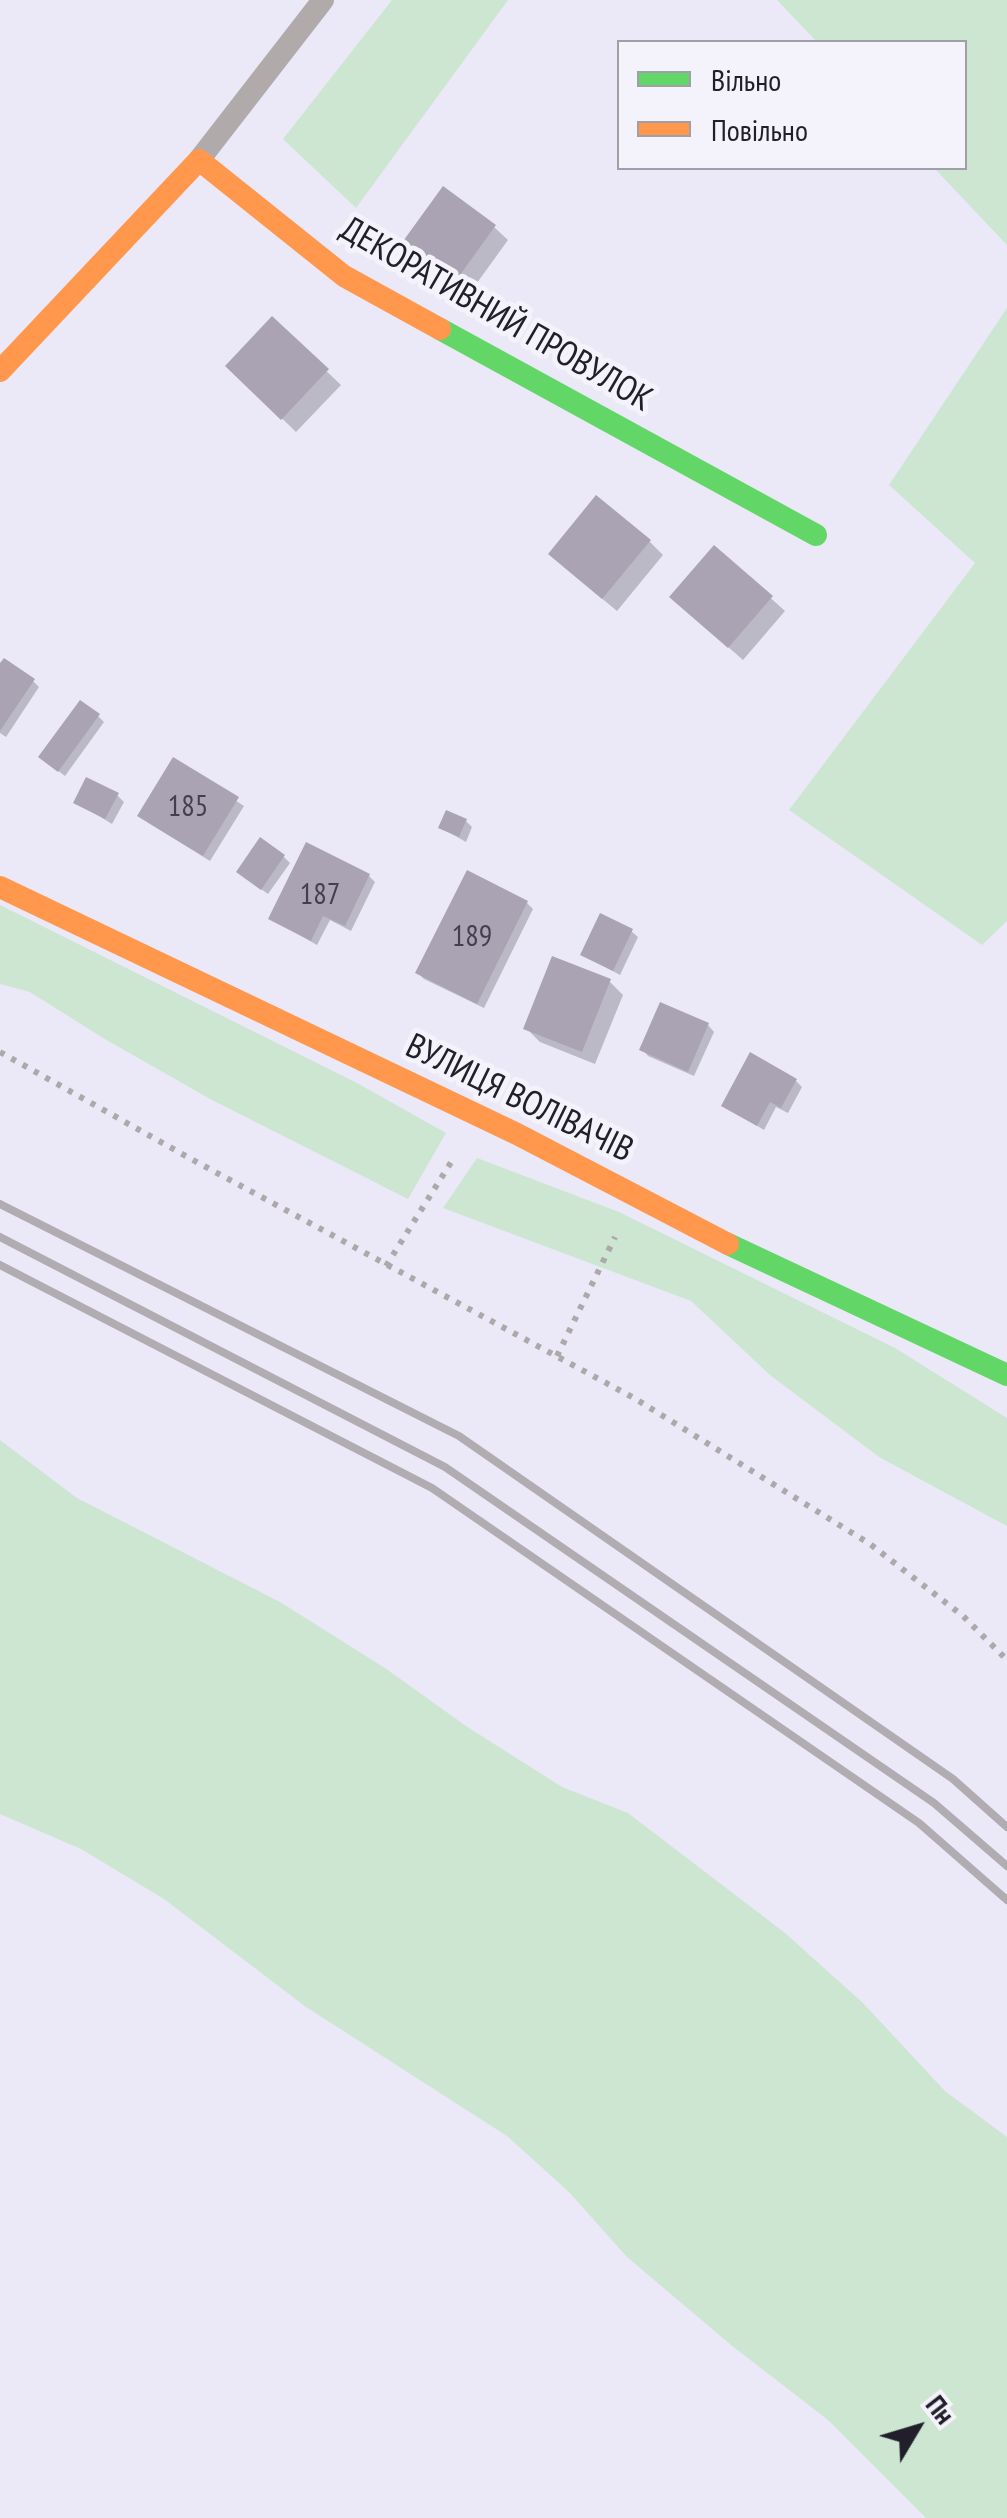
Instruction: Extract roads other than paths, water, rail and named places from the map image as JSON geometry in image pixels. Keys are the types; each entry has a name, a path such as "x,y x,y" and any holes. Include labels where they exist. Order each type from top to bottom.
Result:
{"street":[{"path":"0,371 200,160"},
{"name":"ДЕКОРАТИВНИЙ ПРОВУЛОК","path":"200,160 344,276 816,535"},
{"name":"ВУЛИЦЯ ВОЛІВАЧІВ","path":"0,887 478,1116 771,1266 1007,1375"}],"lane":[{"path":"200,160 323,0"}],"railway":[{"path":"0,1204 459,1436 953,1779 1007,1827"},
{"path":"0,1237 445,1467 934,1803 1007,1866"},
{"path":"0,1265 432,1488 919,1823 1007,1900"}]}
